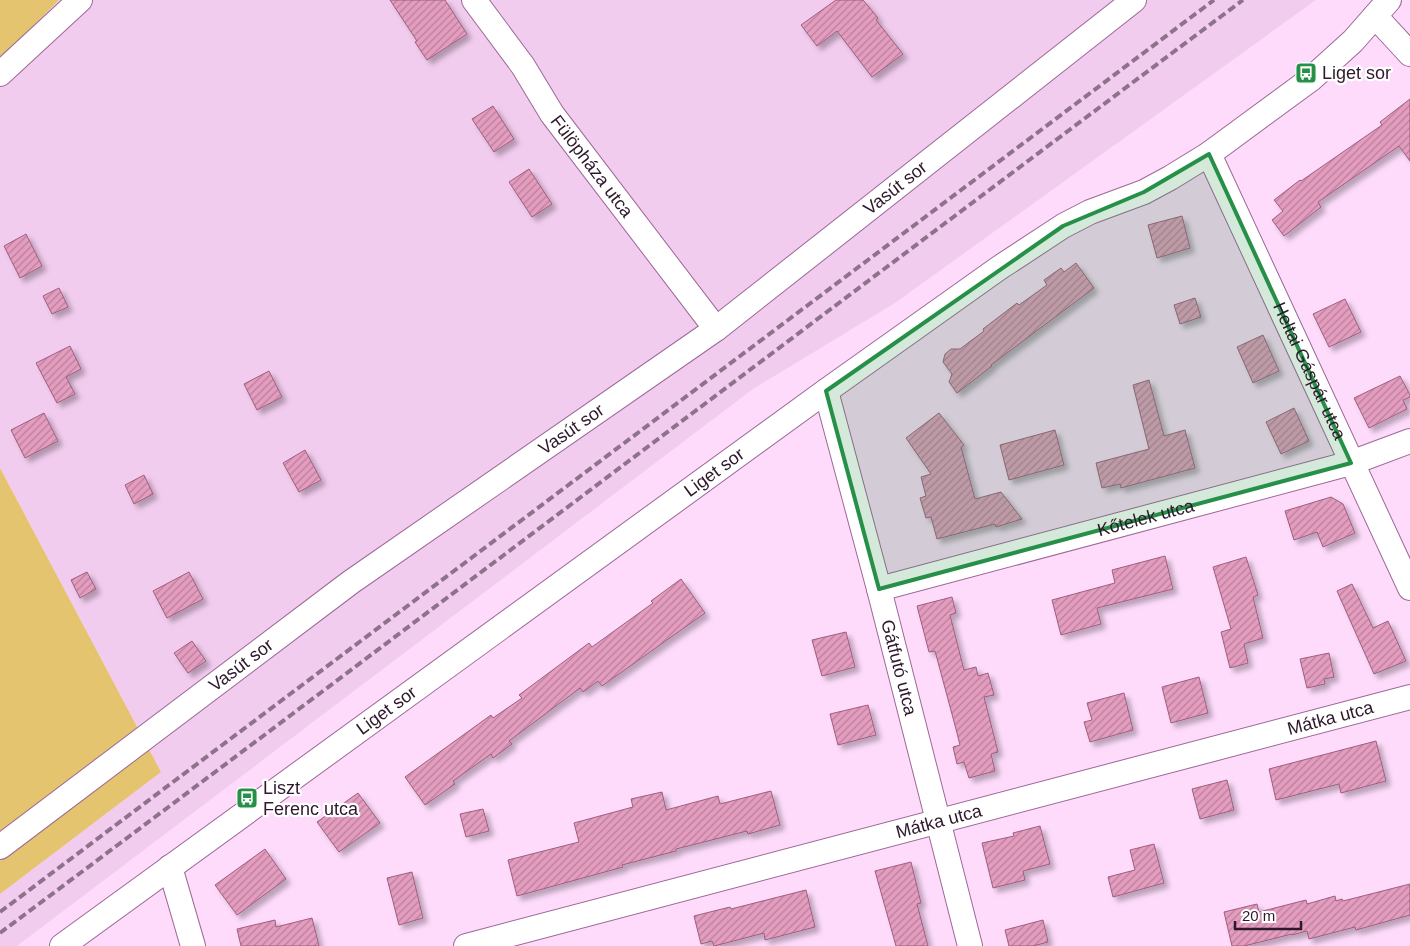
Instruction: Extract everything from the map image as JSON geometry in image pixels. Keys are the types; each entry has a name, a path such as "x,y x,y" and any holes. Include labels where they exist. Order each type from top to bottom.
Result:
{"street":[{"path":"0,74 80,0"},
{"name":"Fülöpháza utca","path":"474,0 523,66 552,114 716,329"},
{"name":"Vasút sor","path":"0,847 351,582 716,329 1134,0"},
{"path":"1382,8 1410,54"},
{"name":"Liget sor","path":"62,946 826,391 999,268 1063,226 1090,212 1144,192 1208,154 1311,79 1337,56 1382,8"},
{"name":"Heltai Gáspár utca","path":"1208,154 1410,588"},
{"name":"Gátfutó utca","path":"826,391 879,588 970,946"},
{"name":"Kőtelek utca","path":"879,588 1351,463 1410,441"},
{"name":"Mátka utca","path":"466,946 1410,697"},
{"path":"170,867 193,946"}],"highlighted area":[{"path":"1209,154 1351,463 879,589 826,391 1063,226 1144,192"}],"shaded area":[{"path":"0,0 59,0 0,60"},
{"path":"59,0 1316,0 895,303 753,389 17,946 0,946 0,894 161,772 0,468 0,60"},
{"path":"0,468 161,772 0,894"}],"building":[{"path":"390,0 445,0 467,34 427,60"},
{"path":"836,0 863,0 903,54 872,77 837,31 817,46 801,25"},
{"path":"1410,99 1410,161 1399,146 1318,202 1321,207 1284,236 1272,220 1283,211 1274,200 1300,180 1382,125 1380,122"},
{"path":"493,106 514,139 494,152 472,119"},
{"path":"529,169 552,204 532,217 509,182"},
{"path":"1182,216 1190,248 1157,258 1148,225"},
{"path":"26,234 42,266 20,278 4,246"},
{"path":"1076,263 1094,288 991,365 957,393 949,382 952,374 943,362 945,354 951,349 960,349 1017,303 1019,305 1047,285 1044,280 1061,268 1064,272"},
{"path":"59,288 68,307 52,314 43,296"},
{"path":"1195,298 1201,317 1180,324 1174,305"},
{"path":"1345,299 1361,332 1329,347 1313,314"},
{"path":"1263,335 1279,371 1253,383 1237,347"},
{"path":"70,346 81,369 66,377 75,394 57,403 36,363"},
{"path":"269,371 282,397 257,410 244,384"},
{"path":"1400,376 1410,395 1410,397 1403,400 1407,409 1369,428 1354,398"},
{"path":"1149,380 1164,436 1185,430 1195,468 1121,488 1120,484 1102,488 1096,463 1149,449 1133,385"},
{"path":"1294,408 1309,441 1281,454 1266,422"},
{"path":"44,413 58,441 25,458 11,430"},
{"path":"939,413 964,445 961,447 975,499 1001,492 1022,519 996,527 995,524 937,539 931,517 926,518 920,498 926,496 921,477 931,474 906,438"},
{"path":"1055,430 1064,465 1009,480 1000,445"},
{"path":"305,450 321,480 299,492 283,463"},
{"path":"144,475 153,494 134,504 125,485"},
{"path":"1331,497 1343,504 1355,533 1323,547 1317,532 1294,540 1285,511"},
{"path":"1165,556 1173,589 1097,608 1101,624 1061,635 1052,600 1115,583 1112,570"},
{"path":"1246,557 1258,595 1253,597 1263,638 1244,644 1248,663 1230,668 1221,632 1231,629 1213,567"},
{"path":"87,572 96,589 80,598 71,580"},
{"path":"189,572 203,599 167,618 153,591"},
{"path":"681,579 705,613 602,686 598,681 583,692 580,688 509,741 512,744 493,758 491,754 453,781 455,784 425,805 405,777 491,715 493,718 522,698 519,695 589,643 592,647 653,603 651,601"},
{"path":"1352,584 1373,628 1388,621 1406,661 1374,674 1337,591"},
{"path":"952,597 956,613 950,615 964,670 976,667 978,676 988,673 994,695 984,697 998,752 991,754 995,771 969,778 964,762 957,764 953,747 960,745 956,729 935,651 929,652 917,606"},
{"path":"846,632 855,667 822,676 812,640"},
{"path":"192,641 206,661 188,673 174,653"},
{"path":"1329,653 1334,677 1324,679 1325,684 1307,688 1300,659"},
{"path":"1199,677 1208,713 1171,723 1162,687"},
{"path":"1124,693 1133,730 1090,742 1084,722 1092,720 1087,703"},
{"path":"868,705 876,735 838,745 830,714"},
{"path":"1376,741 1386,781 1341,793 1339,784 1276,800 1269,769"},
{"path":"1227,780 1234,810 1200,819 1192,789"},
{"path":"771,791 780,825 748,834 747,831 676,849 676,851 622,865 623,867 517,896 508,860 579,842 574,823 633,807 631,799 662,792 666,810 718,796 720,804"},
{"path":"358,793 380,823 339,852 317,822"},
{"path":"483,809 489,831 466,837 460,814"},
{"path":"1040,826 1050,864 1023,871 1025,880 993,888 982,843 1014,836 1013,833"},
{"path":"1154,844 1164,883 1113,897 1108,877 1135,870 1130,850"},
{"path":"265,849 286,879 237,915 215,885"},
{"path":"911,862 921,903 917,904 928,946 896,946 875,871"},
{"path":"412,872 423,918 399,925 387,878"},
{"path":"1410,884 1410,915 1356,930 1355,927 1309,939 1307,931 1244,946 1232,946 1224,912 1257,904 1259,912 1306,900 1307,904 1335,896 1336,901 1342,899 1343,901"},
{"path":"806,890 815,927 765,940 764,933 714,946 712,941 701,944 694,916 730,907 731,909"},
{"path":"312,918 319,946 241,946 237,929 275,920 276,927"},
{"path":"1043,920 1048,942 1033,946 1009,946 1005,930"}],"railway":[{"path":"0,912 1214,0"},
{"path":"0,933 1243,0"}],"place":[{"name":"Liget sor","path":"1306,73"},
{"name":"Liszt Ferenc utca","path":"247,798"}]}
